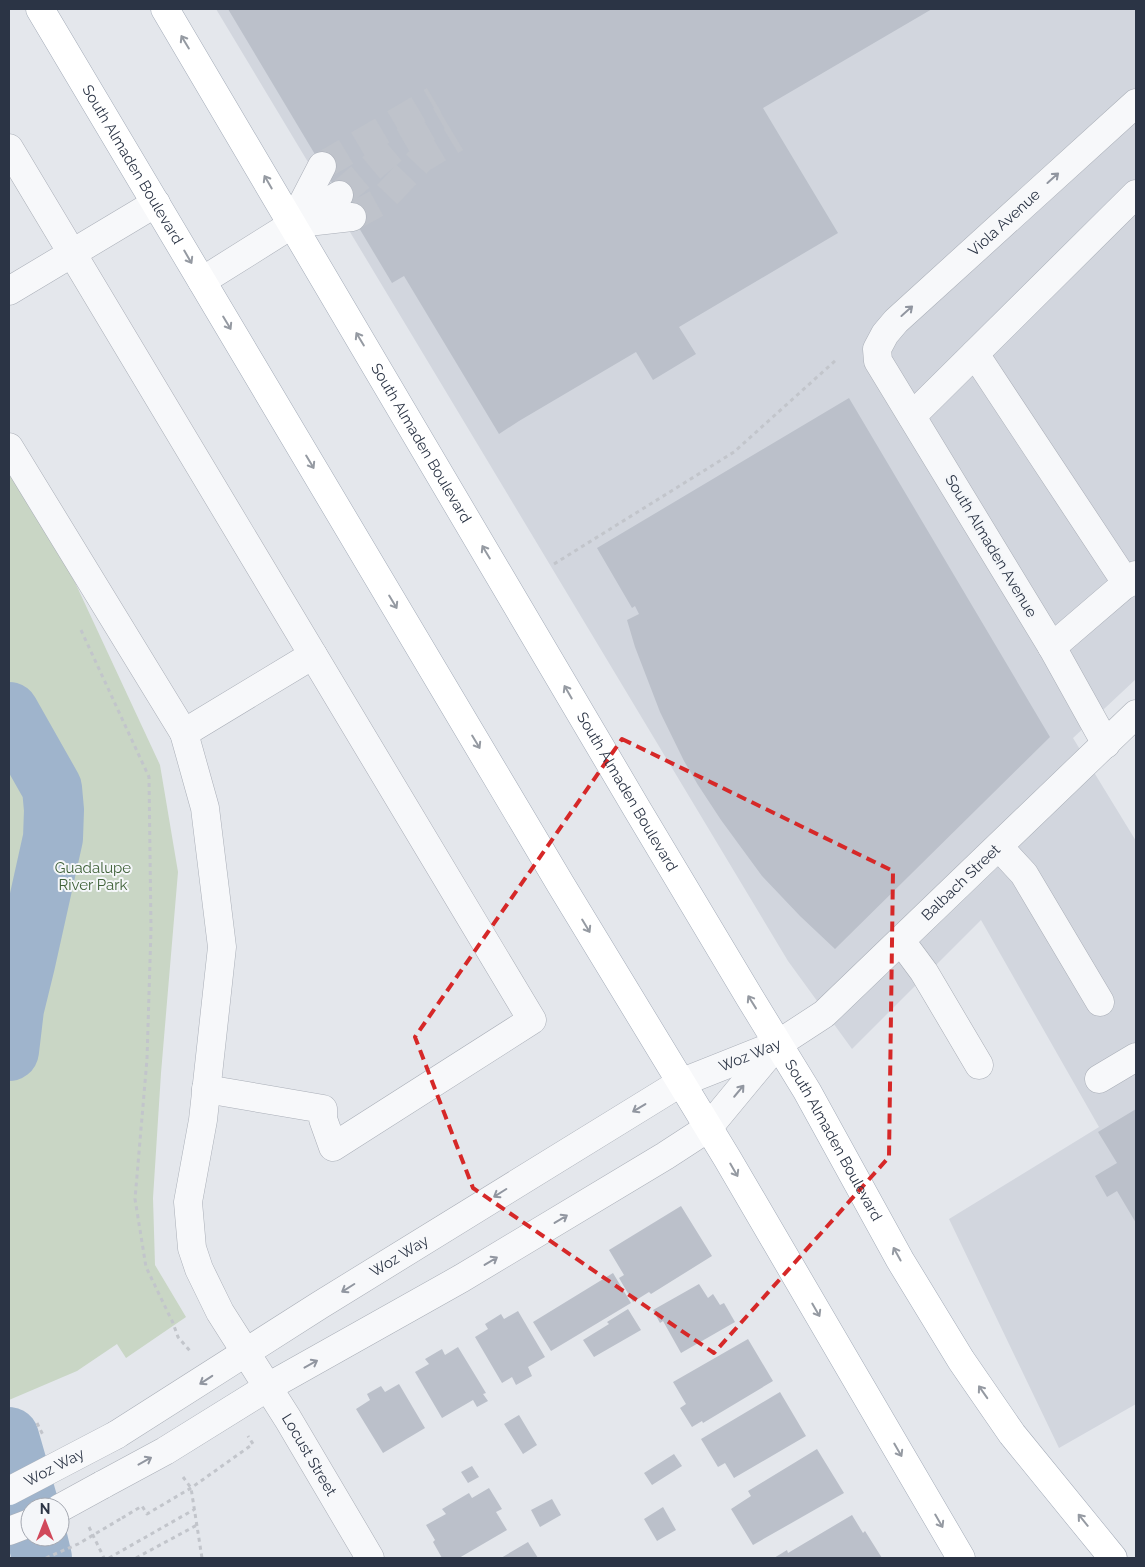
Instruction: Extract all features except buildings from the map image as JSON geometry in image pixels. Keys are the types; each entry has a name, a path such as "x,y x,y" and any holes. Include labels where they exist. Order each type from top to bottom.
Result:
{"main road":[{"name":"South Almaden Boulevard","path":"40,9 742,1184 961,1558"},
{"name":"South Almaden Boulevard","path":"165,9 637,809 812,1100 900,1260 961,1360 1012,1434 1113,1558"}],"street":[{"name":"Viola Avenue","path":"877,349 885,334 896,321 1136,103"},
{"path":"9,148 532,1020 333,1148 322,1119 323,1109 206,1089"},
{"path":"292,224 322,166"},
{"path":"912,416 1136,194"},
{"path":"9,291 156,203"},
{"path":"202,281 292,224 346,206"},
{"name":"South Almaden Avenue","path":"877,349 878,361 1052,647 1106,744"},
{"path":"975,354 1131,580 1052,647"},
{"name":"Locust Street","path":"9,447 184,733 205,808 222,946 198,1155 188,1202 192,1248 199,1269 220,1312 370,1558"},
{"path":"184,733 313,655"},
{"name":"Balbach Street","path":"778,1044 824,1014 1136,714"},
{"path":"999,847 1024,874 1100,1002"},
{"path":"901,941 924,972 980,1065"},
{"name":"Woz Way","path":"9,1491 116,1436 246,1352 680,1083 778,1044"},
{"name":"Woz Way","path":"70,1503 165,1450 268,1388 462,1278 665,1156 708,1128 778,1044"},
{"path":"1099,1079 1136,1057"}],"path":[{"path":"554,564 734,452 836,360"},
{"path":"81,628 149,778 151,929 147,1059 135,1199 146,1268 178,1337 211,1376"},
{"path":"46,1558 78,1544 142,1506 147,1514 191,1488 253,1444 232,1410"},
{"path":"191,1488 202,1558"},
{"path":"109,1558 195,1509"},
{"path":"136,1558 197,1525"}],"highlighted area":[{"path":"622,739 893,871 889,1157 714,1353 473,1188 415,1037"}],"shaded area":[{"path":"216,9 1136,9 1136,679 1073,738 1136,841 1136,1404 1059,1448 949,1219 1099,1127 981,920 852,1049 788,961"}],"green space":[{"name":"Guadalupe River Park","path":"9,470 46,520 160,765 178,872 161,1073 153,1198 155,1265 186,1317 126,1358 117,1344 77,1371 9,1400"}],"waterway":[{"path":"9,712 52,788 54,810 53,838 14,1009 9,1051"},
{"path":"9,1437 26,1497"},
{"path":"39,1547 42,1558"}],"tunnel":[{"path":"322,166 434,100"},
{"path":"339,195 401,143 444,118"},
{"path":"352,217 381,201 421,159 456,138"}]}
